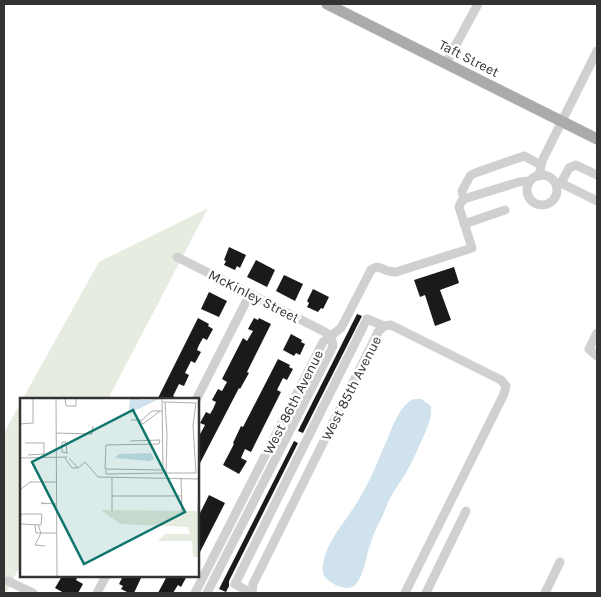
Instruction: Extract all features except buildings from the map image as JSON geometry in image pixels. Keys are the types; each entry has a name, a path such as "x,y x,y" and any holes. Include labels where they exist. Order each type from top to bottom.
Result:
{"main road":[{"name":"Taft Street","path":"327,4 346,8 446,64 597,139"}],"street":[{"path":"446,64 478,4"},
{"path":"539,176 542,161 561,121 594,68 597,51"},
{"path":"464,199 462,191 470,176 475,173 524,156 541,165"},
{"path":"530,181 527,190 528,195 530,200 538,205 548,204 555,197 556,187 568,168 576,165 597,176"},
{"path":"331,336 341,328 371,270 375,267 380,266 388,271 396,272 472,248 459,207 464,199 519,182 530,181 539,176 548,177 597,201"},
{"path":"464,224 505,210"},
{"name":"McKinley Street","path":"177,257 331,336"},
{"path":"197,398 250,294"},
{"path":"252,593 235,584 367,319 384,326"},
{"name":"West 85th Avenue","path":"252,593 253,584 378,332 384,326 391,325 501,380 506,386 504,394 405,593"},
{"path":"597,333 589,349 597,356"},
{"name":"West 86th Avenue","path":"195,593 323,342 331,336 333,346 207,593"},
{"path":"426,593 466,512"},
{"path":"545,593 560,562"},
{"path":"97,593 105,577"},
{"path":"8,581 33,593"}],"shaded area":[{"path":"208,208 109,398 23,398 99,262"},
{"path":"20,404 20,566 6,593 4,593 4,433"}],"water":[{"path":"421,399 431,406 427,428 411,464 391,496 375,531 359,580 353,587 349,588 336,585 326,578 323,571 328,547 367,485 398,414 409,401"}]}
